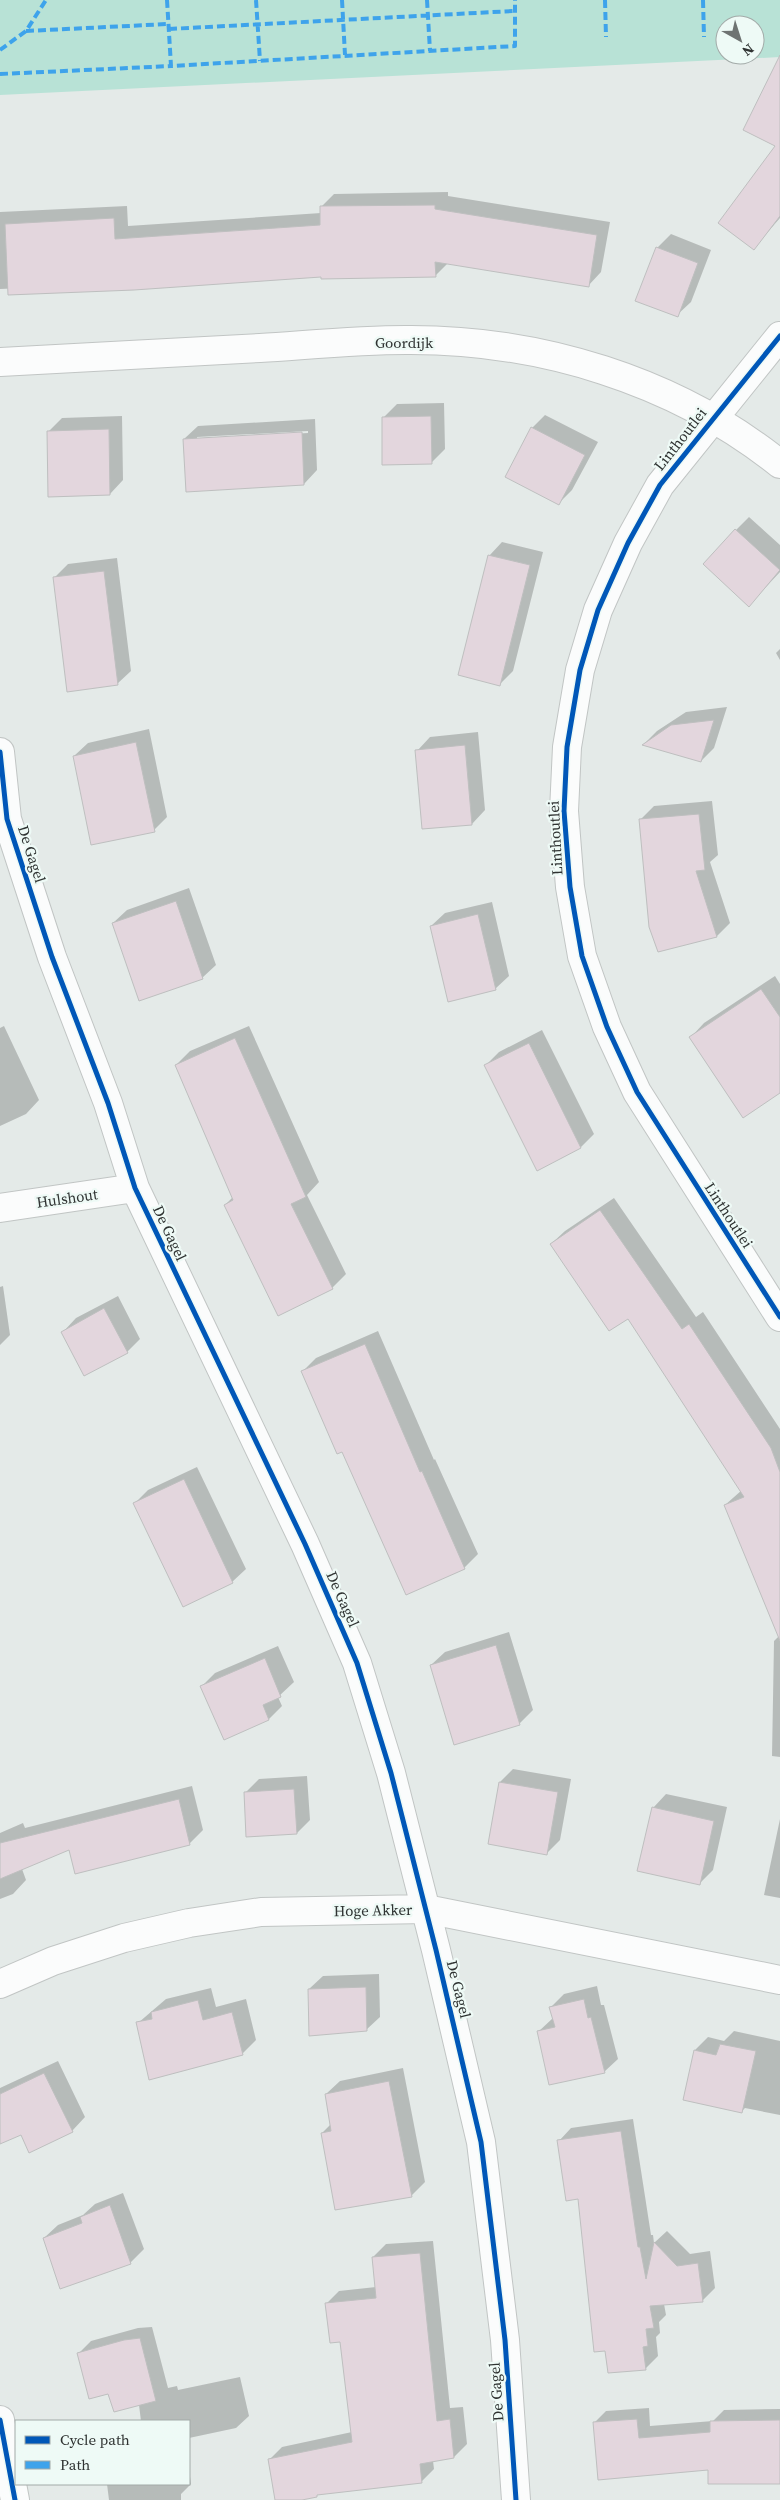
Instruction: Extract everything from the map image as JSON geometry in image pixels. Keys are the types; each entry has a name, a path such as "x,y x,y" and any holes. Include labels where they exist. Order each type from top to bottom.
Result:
{"street":[{"name":"Linthoutlei","path":"780,336 712,418 660,485 628,543 598,610 580,670 567,747 564,810 570,887 582,956 607,1027 636,1092 780,1317"},
{"name":"Goordijk","path":"0,362 406,340 477,344 553,355 629,378 712,418 752,442 780,464"},
{"name":"De Gagel","path":"0,752 7,820 52,958 108,1103 135,1188 305,1544 357,1663 391,1773 426,1909 481,2142 505,2340 516,2500"},
{"name":"Hulshout","path":"0,1208 135,1188"},
{"name":"Hoge Akker","path":"0,1984 53,1961 124,1938 189,1923 261,1912 426,1909 780,1980"},
{"path":"0,2420 15,2500"}],"green space":[{"path":"0,0 780,0 780,57 765,58 765,15 715,15 715,60 0,95"}],"building":[{"path":"780,55 780,216 754,250 718,223 775,146 743,130"},
{"path":"435,205 435,209 597,235 589,287 435,262 436,277 321,279 321,277 134,290 8,295 5,224 114,218 115,239 320,225 320,206"},
{"path":"656,247 698,263 678,317 635,301"},
{"path":"431,416 432,464 382,465 382,417"},
{"path":"531,427 585,455 559,505 505,477"},
{"path":"109,429 110,495 48,497 47,431"},
{"path":"302,432 304,485 186,492 183,439"},
{"path":"735,529 780,570 749,607 703,564"},
{"path":"488,555 530,565 500,686 458,675"},
{"path":"104,571 118,685 67,692 53,577"},
{"path":"714,720 701,762 642,745 671,725"},
{"path":"136,742 155,832 91,845 73,756"},
{"path":"465,745 472,825 422,829 415,750"},
{"path":"699,814 705,870 696,871 717,937 658,952 649,927 639,819"},
{"path":"176,901 203,979 139,1001 112,923"},
{"path":"478,914 496,990 448,1002 430,926"},
{"path":"761,989 780,1017 780,1093 743,1118 689,1037"},
{"path":"235,1038 306,1197 291,1204 333,1289 278,1316 224,1205 233,1200 175,1065"},
{"path":"529,1043 581,1148 537,1171 484,1065"},
{"path":"600,1210 682,1329 689,1324 771,1448 780,1472 780,1641 724,1505 744,1497 628,1319 609,1331 550,1244"},
{"path":"104,1308 128,1353 84,1376 61,1332"},
{"path":"365,1344 420,1472 422,1471 465,1569 406,1595 342,1452 337,1454 301,1371"},
{"path":"184,1479 233,1583 183,1607 133,1503"},
{"path":"496,1645 520,1725 454,1745 430,1665"},
{"path":"265,1658 281,1697 263,1705 269,1720 224,1740 200,1686"},
{"path":"499,1782 558,1792 547,1855 488,1844"},
{"path":"294,1789 297,1834 246,1837 244,1792"},
{"path":"179,1799 190,1845 75,1874 69,1850 0,1879 0,1843"},
{"path":"652,1807 714,1821 700,1885 637,1871"},
{"path":"366,1987 367,2031 309,2036 308,1989"},
{"path":"584,1999 588,2018 591,2017 605,2073 549,2085 537,2031 555,2027 549,2007"},
{"path":"198,2000 203,2020 232,2012 243,2055 149,2080 136,2022 152,2019 151,2012"},
{"path":"720,2044 756,2051 742,2113 683,2100 694,2050 716,2055"},
{"path":"44,2073 73,2132 29,2153 21,2135 0,2144 0,2094"},
{"path":"389,2081 412,2197 335,2210 321,2133 331,2131 325,2094"},
{"path":"621,2131 638,2247 640,2247 646,2279 654,2242 677,2266 698,2263 703,2302 650,2306 654,2328 646,2329 648,2346 643,2347 646,2370 608,2373 605,2351 594,2352 578,2199 566,2201 557,2140"},
{"path":"110,2205 131,2264 60,2289 43,2238 82,2223 80,2217"},
{"path":"420,2253 437,2421 450,2419 454,2458 420,2464 422,2483 317,2495 317,2497 302,2500 275,2500 268,2459 352,2442 340,2342 330,2343 325,2303 376,2298 372,2257"},
{"path":"140,2338 156,2401 114,2412 108,2394 89,2399 77,2353 124,2340"},
{"path":"637,2419 639,2438 710,2432 710,2421 780,2420 780,2484 708,2484 708,2470 598,2480 593,2422"}],"marked path":[{"path":"0,50 26,31 46,0"},
{"path":"167,0 171,66 515,46 515,0"},
{"path":"256,0 260,61"},
{"path":"342,0 345,55"},
{"path":"427,0 430,51"},
{"path":"605,0 606,37"},
{"path":"703,0 704,37"},
{"path":"169,29 514,11"},
{"path":"26,31 168,24"},
{"path":"0,74 171,66"}],"cycle path":[{"path":"780,336 660,485 628,543 598,610 580,670 567,747 564,811 570,887 582,956 607,1027 637,1092 780,1317"},
{"path":"0,752 7,819 52,957 108,1103 135,1188 305,1544 357,1663 391,1773 436,1950 481,2142 505,2340 516,2500"},
{"path":"0,2420 15,2500"}]}
